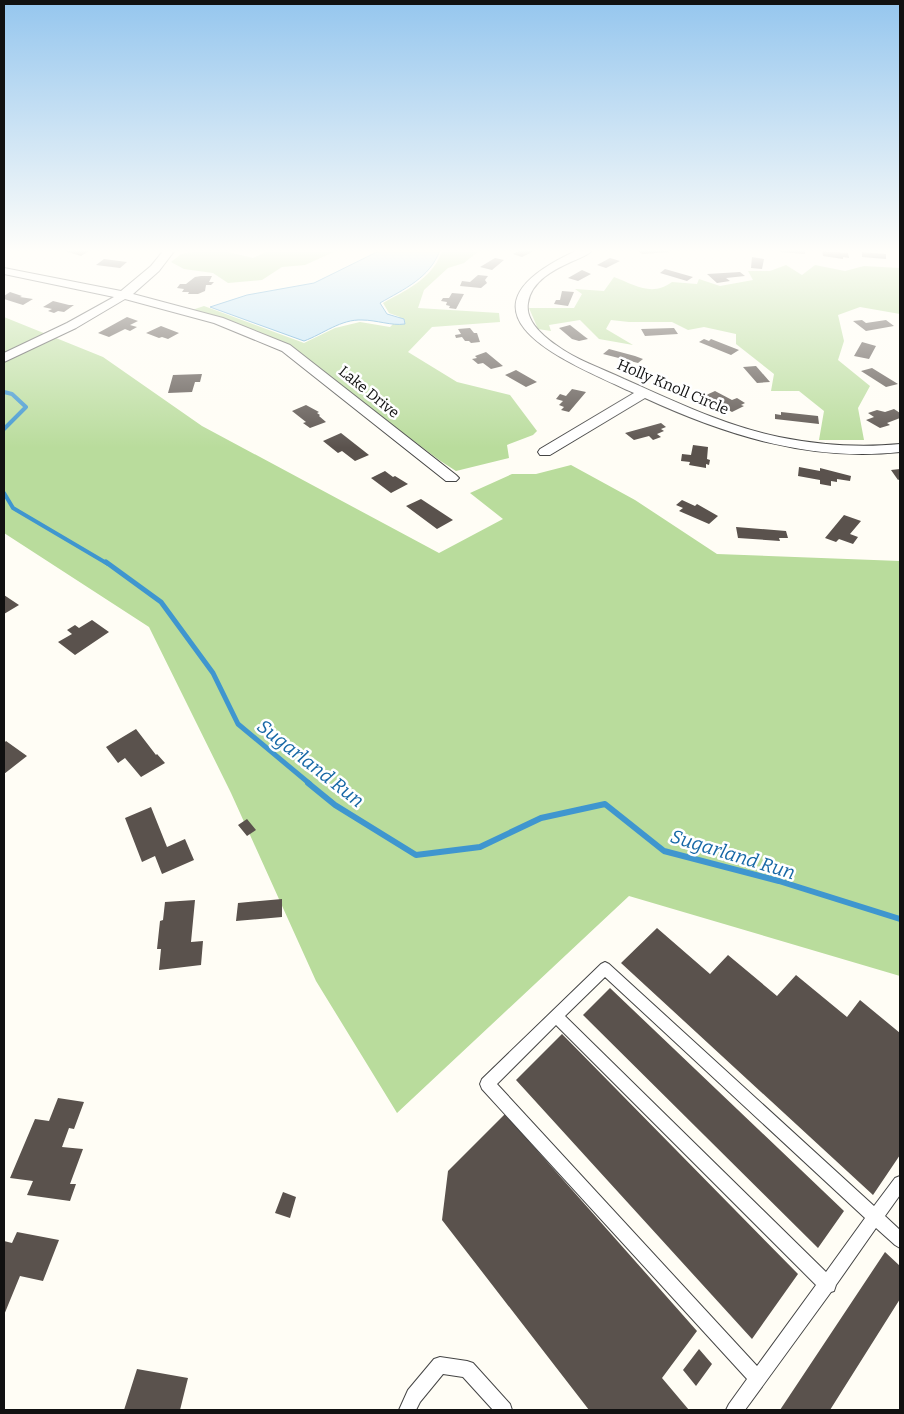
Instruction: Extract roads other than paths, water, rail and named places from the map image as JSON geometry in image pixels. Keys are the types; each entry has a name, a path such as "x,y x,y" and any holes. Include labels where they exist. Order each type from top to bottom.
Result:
{"street":[{"path":"4,358 85,316"},
{"name":"Lake Drive","path":"206,316 256,333 286,348 451,478"},
{"name":"Holly Knoll Circle","path":"524,316 536,335 554,349 644,393 718,425 779,441 835,449 900,448"},
{"path":"544,452 644,393"}],"lane":[{"path":"758,1379 487,1084 605,968 900,1240"},
{"path":"556,1016 828,1285"},
{"path":"735,1410 877,1218 900,1183"},
{"path":"407,1410 414,1396 440,1365 467,1369 504,1410"}],"water":[{"path":"235,316 394,316 404,319 405,324 354,320 339,324 304,341"}],"waterway":[{"name":"Sugarland Run","path":"4,392 12,394 26,407 4,429"},
{"name":"Sugarland Run","path":"4,493 13,508 108,564"},
{"name":"Sugarland Run","path":"106,562 161,602 213,673 238,724 310,784"},
{"name":"Sugarland Run","path":"308,783 335,805 416,855 480,847 541,818 605,804 664,851 779,881 900,919"}]}
